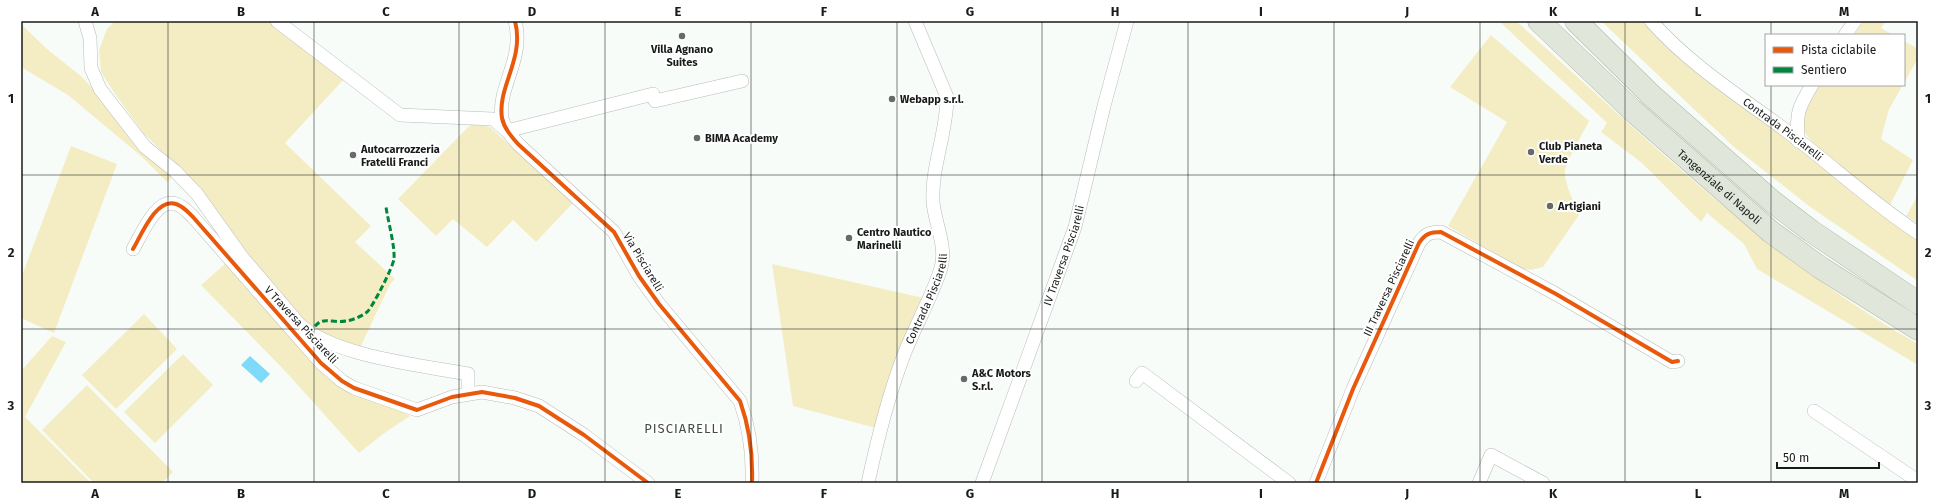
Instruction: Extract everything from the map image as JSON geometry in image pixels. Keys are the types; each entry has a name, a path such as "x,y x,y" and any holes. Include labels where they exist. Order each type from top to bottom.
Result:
{"highway":[{"name":"Tangenziale di Napoli","path":"1539,21 1632,110 1771,232 1821,268 1918,329"},
{"path":"1576,21 1651,94 1774,202 1811,231 1918,303"}],"street":[{"path":"85,21 90,38 91,68 100,89 145,147 175,171 197,194 242,257 300,325 310,334 353,352 468,374 468,394"},
{"path":"277,21 400,115 493,119 507,131 653,94 655,101 742,81"},
{"name":"Via Pisciarelli","path":"515,21 518,38 515,60 502,106 502,118 507,131 518,144 614,232 639,276 659,304 740,401 746,419 752,483"},
{"name":"Contrada Pisciarelli","path":"868,483 880,430 902,360 936,282 943,255 934,202 934,182 947,111 947,97 915,21"},
{"name":"IV Traversa Pisciarelli","path":"982,483 1075,227 1104,106 1127,21"},
{"name":"Contrada Pisciarelli","path":"1651,21 1690,60 1798,141 1898,220 1918,233"},
{"path":"1846,34 1855,21"},
{"path":"1798,141 1797,123 1800,104 1811,86"},
{"name":"V Traversa Pisciarelli","path":"133,249 154,212 161,206 168,203 184,208 321,363 342,381 367,394 417,410 468,394 482,392 498,394 539,406 584,435 648,483"},
{"name":"III Traversa Pisciarelli","path":"1316,483 1353,389 1418,243 1424,235 1432,232 1441,232 1556,294 1672,362 1678,362"},
{"path":"1136,381 1142,373 1289,483"},
{"path":"1814,411 1918,481"},
{"path":"1479,483 1491,455 1543,483"}],"shaded area":[{"path":"115,21 270,21 344,79 285,143 371,226 355,242 395,279 390,284 359,350 318,335 303,322 242,250 201,189 144,134 101,72 99,50 107,29"},
{"path":"1499,21 1516,21 1659,151 1758,234 1863,310 1918,344 1918,365 1757,269 1744,244 1707,213 1701,222 1642,163 1601,132 1607,123"},
{"path":"1601,21 1646,21 1675,52 1706,79 1809,156 1918,241 1918,281 1809,206 1734,147"},
{"path":"1863,21 1886,21 1881,28 1891,34 1856,34"},
{"path":"21,24 47,49 82,77 173,176 167,182 141,156 68,95 21,67"},
{"name":"Club Pianeta Verde","path":"1491,35 1589,121 1570,156 1565,170 1570,194 1579,215 1543,267 1531,270 1522,269 1448,226 1507,122 1450,87"},
{"path":"1905,42 1918,49 1918,58 1905,81"},
{"path":"1818,86 1902,86 1889,109 1881,139 1913,160 1890,205 1815,146 1802,129 1804,110"},
{"path":"472,123 490,127 573,203 536,242 513,220 487,247 453,219 436,236 398,199"},
{"path":"71,146 117,164 54,333 21,318 21,278"},
{"path":"1918,195 1918,223 1906,216"},
{"path":"226,263 324,372 410,416 383,434 359,453 286,372 201,285"},
{"path":"772,264 924,298 876,428 793,406"},
{"path":"144,314 177,349 116,409 82,375"},
{"path":"52,336 66,342 25,417 91,483 21,483 21,371"},
{"path":"183,354 213,385 155,443 124,412"},
{"path":"87,385 173,472 162,483 94,483 42,430"}],"water":[{"path":"250,356 270,374 261,383 241,365"}],"marked path":[{"path":"310,334 321,321 340,322 355,319 361,316 368,311 374,301 387,277 394,259 386,207"}],"cycle path":[{"path":"515,21 517,35 516,48 514,60 503,95 502,118 504,125 518,144 614,232 639,276 659,304 740,401 750,441 752,483"},
{"path":"133,249 150,219 162,206 169,203 179,205 193,217 321,363 342,381 354,388 417,410 452,397 482,392 515,398 539,406 584,435 648,483"},
{"path":"1316,483 1353,389 1419,243 1423,237 1431,233 1441,232 1556,294 1672,362 1678,361"}],"place":[{"name":"Villa Agnano Suites","path":"682,36"},
{"name":"Webapp s.r.l.","path":"892,99"},
{"name":"BIMA Academy","path":"697,138"},
{"name":"Club Pianeta Verde","path":"1531,152"},
{"name":"Autocarrozzeria Fratelli Franci","path":"353,155"},
{"name":"Artigiani","path":"1550,206"},
{"name":"Centro Nautico Marinelli","path":"849,238"},
{"name":"A&C Motors S.r.l.","path":"964,379"}],"district":[{"name":"PISCIARELLI","path":"684,428"}]}
